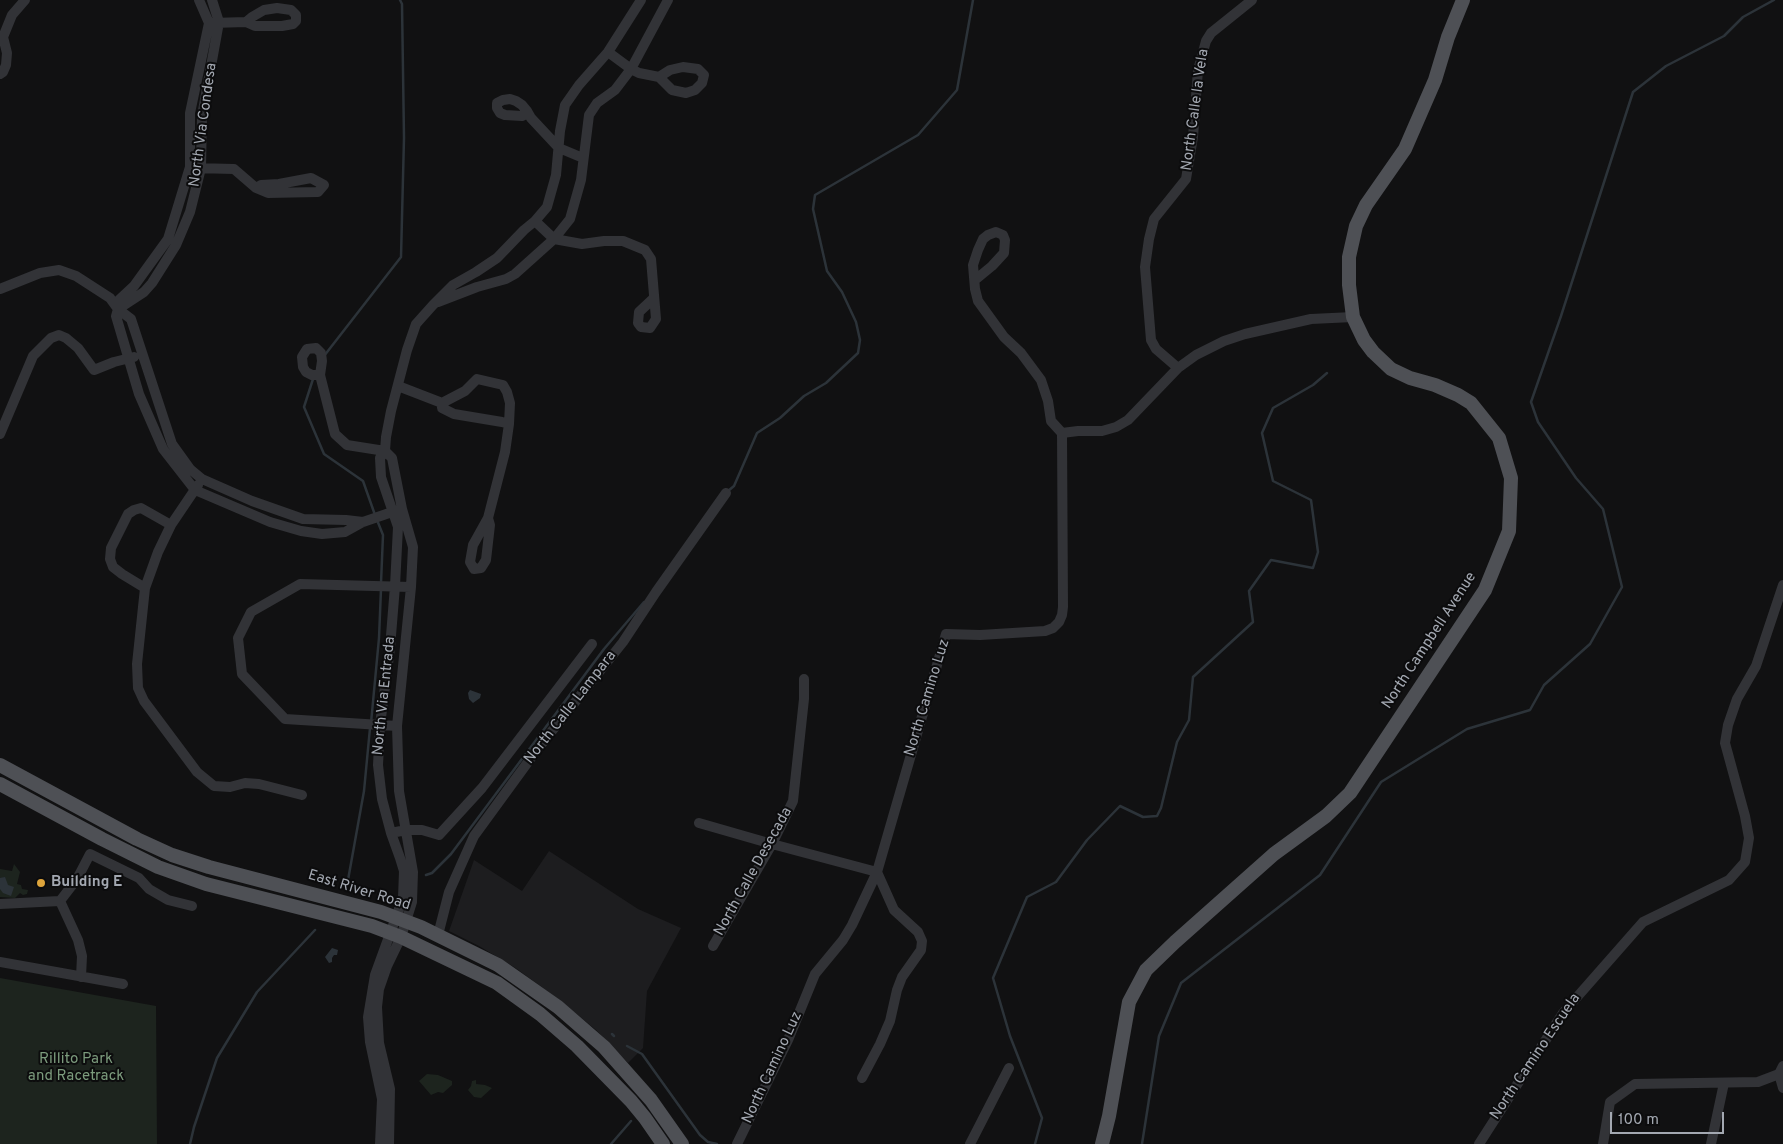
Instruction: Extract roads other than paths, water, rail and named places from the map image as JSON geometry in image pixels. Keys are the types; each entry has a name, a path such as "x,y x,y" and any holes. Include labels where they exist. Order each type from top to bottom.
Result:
{"main road":[{"name":"North Campbell Avenue","path":"1102,1144 1109,1116 1129,1002 1146,970 1274,854 1326,816 1350,793 1485,590 1509,531 1511,478 1499,438 1471,403 1435,385 1410,378 1391,368 1373,352 1364,340 1353,317 1348,285 1349,257 1356,226 1366,205 1405,149 1435,80 1448,37 1463,0"},
{"name":"East River Road","path":"0,765 137,839 172,855 209,867 358,904 402,919 498,965 558,1007 611,1055 655,1106 682,1144"},
{"name":"East River Road","path":"0,784 134,856 175,874 206,884 344,918 396,935 497,983 540,1014 577,1046 645,1118 663,1144"}],"street":[{"path":"0,74 4,72 7,53 2,38 12,15 25,0"},
{"path":"199,0 214,23 246,22"},
{"name":"North Via Condesa","path":"118,309 119,300 134,286 168,239 196,168 190,113 214,23 212,0"},
{"path":"320,375 335,434 347,445 385,451 386,437 398,386 416,324 453,284 496,258 547,207 556,175 565,105 579,85 608,52 641,0"},
{"path":"432,305 516,274 554,239 570,219 581,180 589,115 597,103 615,90 631,69 668,0"},
{"name":"North Calle la Vela","path":"1178,368 1156,349 1151,340 1145,267 1149,239 1154,219 1186,179 1193,138 1198,70 1206,41 1211,33 1252,0"},
{"path":"608,52 639,73 659,77"},
{"path":"528,113 558,148 583,158"},
{"path":"196,168 234,169 256,188 268,192 318,192 324,185 311,178 279,184 262,184 256,188"},
{"path":"535,221 554,239 582,244 622,241 645,250 650,259 654,298"},
{"path":"0,298 2,289 40,273 59,270 76,276 110,298 118,309 131,319 172,444 190,468 202,479 252,501 299,518 363,522"},
{"path":"975,280 978,301 986,314 1004,337 1021,353 1041,380 1048,401 1051,421 1062,433 1102,431 1116,427 1128,420 1178,368 1209,347 1245,334 1311,319 1353,317"},
{"path":"118,309 116,316 139,394 163,450 196,490 270,522 295,530 322,534 345,532 363,522 397,510"},
{"path":"0,434 33,356 51,338 59,334 66,338 78,348 94,370 114,362 142,355"},
{"path":"398,386 442,403 465,391 477,379 503,385 508,392 510,403 506,452 488,518"},
{"path":"442,403 442,408 454,414 509,424"},
{"name":"North Camino Luz","path":"737,1144 788,1040 815,974 852,925 876,872 946,634 980,635 1045,632 1059,622 1064,607 1062,433"},
{"name":"North Via Entrada","path":"385,451 392,458 398,527 395,586 380,725 378,765 382,798 404,872 402,919"},
{"path":"202,479 172,525 158,552 146,588 137,664 138,688 144,701 197,772 214,786 230,787 245,783 259,784 302,795"},
{"name":"North Calle Lampara","path":"438,935 450,892 474,836 536,751 624,642 656,592 726,493"},
{"path":"146,588 113,567 110,559 111,548 128,514 134,510 141,508 172,525"},
{"name":"North Via Entrada","path":"389,1144 390,1089 379,1043 377,1007 379,989 396,935 402,919 412,902 412,872 399,792 397,726 411,587 413,547 397,510"},
{"path":"295,530 299,518"},
{"path":"397,726 285,719 242,674 238,638 251,612 300,584 411,587"},
{"name":"North Camino Escuela","path":"1479,1144 1563,1012 1643,922 1729,880 1745,862 1749,838 1745,816 1724,743 1737,699 1756,666 1783,585"},
{"name":"North Calle Lampara","path":"391,833 406,830 422,830 439,834 454,820 482,788 592,644"},
{"name":"North Calle Desecada","path":"713,946 772,844 793,801 804,699 804,679"},
{"path":"698,823 876,872 894,910 918,932 922,942 919,954 902,977 890,1020 862,1078"},
{"path":"0,904 60,900 77,879 90,854 139,878 149,889 168,900 192,906"},
{"path":"60,900 78,940 82,956 81,977"},
{"name":"North Via Entrada","path":"380,1144 382,1099 370,1042 368,1017 375,975 396,935"},
{"path":"0,962 123,984"},
{"path":"970,1144 1010,1068"},
{"path":"1603,1144 1610,1102 1635,1084 1758,1082 1781,1070 1783,1088"},
{"path":"1711,1144 1724,1083"}],"waterway":[{"path":"324,356 401,257 404,138 402,4 400,0"},
{"path":"728,491 734,486 757,433 780,418 804,396 826,383 858,353 860,340 856,322 842,292 827,271 813,209 815,195 918,135 957,90 973,0"},
{"path":"1142,1144 1159,1036 1181,983 1320,875 1381,782 1467,729 1530,710 1544,685 1590,644 1622,587 1603,509 1576,478 1538,422 1531,402 1561,316 1633,92 1666,66 1724,36 1743,17 1774,0"},
{"path":"1035,1144 1042,1118 1010,1036 993,978 1027,897 1056,882 1087,840 1120,806 1143,817 1157,816 1161,808 1177,742 1189,720 1193,677 1253,622 1249,591 1271,560 1313,568 1318,552 1311,500 1273,481 1262,433 1273,408 1313,385 1327,373"},
{"path":"313,379 304,407 324,454 363,481 375,515"},
{"path":"377,520 383,535 381,583"},
{"path":"371,723 379,638 381,589"},
{"path":"426,875 432,873 451,854 604,649 644,602"},
{"path":"348,880 364,791 370,728"},
{"path":"190,1144 217,1058 257,992 315,930"},
{"path":"627,1046 642,1054 700,1135 708,1142 717,1144"},
{"path":"611,1144 631,1121"}],"place":[{"name":"Building E","path":"41,883"}],"park label":[{"name":"Rillito Park and Racetrack","path":"76,1068"}]}
